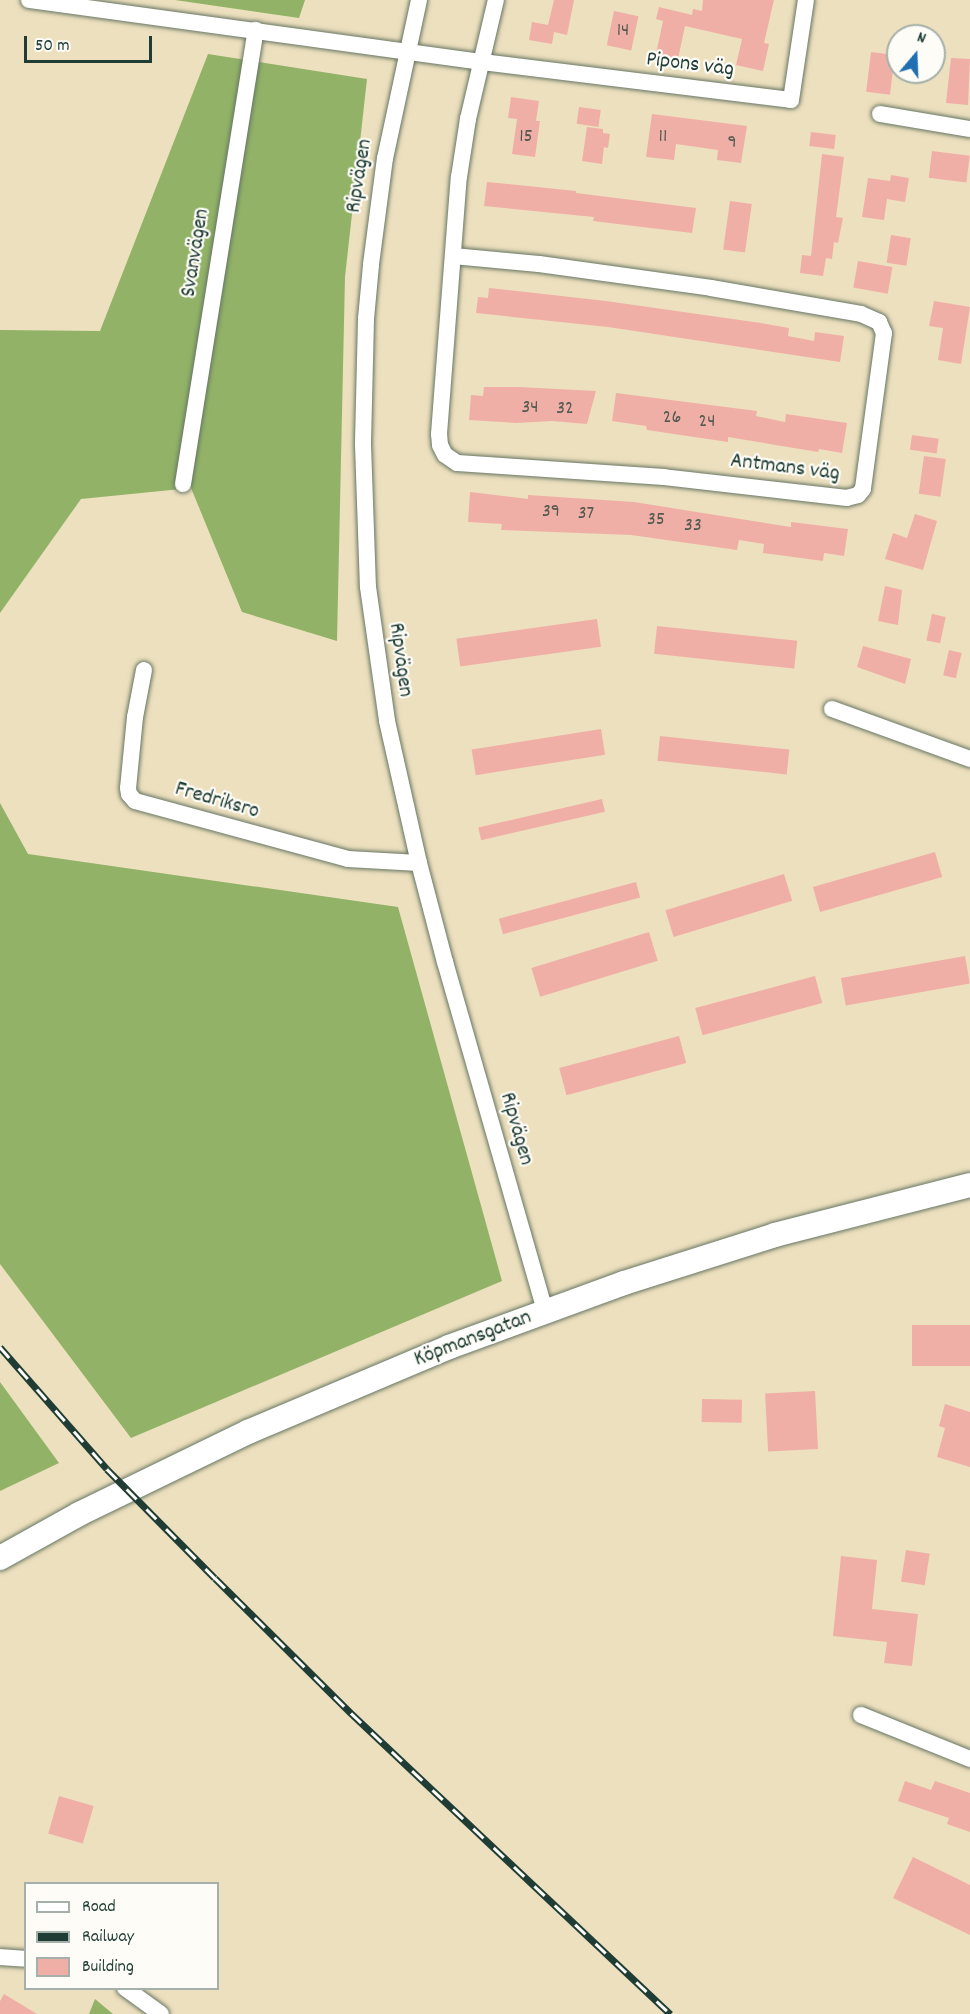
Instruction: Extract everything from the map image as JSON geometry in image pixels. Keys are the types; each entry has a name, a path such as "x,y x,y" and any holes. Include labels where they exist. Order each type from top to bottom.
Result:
{"street":[{"name":"Pipons väg","path":"29,0 482,62 791,100 806,0"},
{"name":"Ripvägen","path":"419,0 406,51 385,158 370,276 364,382 364,508 374,645 387,721 419,863 545,1311"},
{"path":"482,62 496,0"},
{"name":"Svanvägen","path":"183,484 256,30"},
{"name":"Antmans väg","path":"453,256 539,264 711,288 861,314 879,322 884,333 863,489 858,495 847,498 664,477 457,463 445,455 440,445 439,434 459,177 468,119 482,62"},
{"path":"880,114 970,129"},
{"name":"Fredriksro","path":"144,670 135,717 128,788 129,794 135,801 348,859 419,863"},
{"path":"831,709 970,759"},
{"name":"Köpmansgatan","path":"0,1558 90,1509 248,1432 347,1388 545,1311 775,1235 970,1185"},
{"path":"861,1715 970,1759"},
{"path":"0,1957 24,1959"},
{"path":"126,1990 161,2014"}],"green space":[{"path":"175,0 305,0 299,18"},
{"path":"208,54 367,79 345,277 337,641 242,612 191,488 81,499 0,613 0,330 100,331"},
{"path":"0,803 28,854 398,907 502,1281 131,1438 0,1264"},
{"path":"0,1382 59,1463 0,1491"},
{"path":"95,1999 113,2014 89,2014"}],"building":[{"path":"554,0 574,0 567,35 554,32 552,44 529,40 532,22 548,25"},
{"path":"703,0 774,0 764,43 769,44 763,71 736,65 742,39 685,26 678,59 656,54 663,21 656,19 659,7 692,15 693,9 702,11"},
{"path":"614,11 638,16 631,50 607,45"},
{"path":"871,52 886,54 886,84 891,84 890,95 866,92"},
{"path":"951,58 970,59 968,105 946,103"},
{"path":"511,97 539,101 536,121 540,121 535,157 512,154 517,119 508,118"},
{"path":"579,107 601,110 598,127 577,124"},
{"path":"652,114 747,126 741,163 717,160 718,150 676,144 674,160 646,157"},
{"path":"587,127 603,129 603,133 610,134 608,148 604,147 602,164 582,161"},
{"path":"811,132 836,135 834,149 809,146"},
{"path":"932,151 970,156 966,182 929,178"},
{"path":"822,154 844,157 836,217 843,218 838,243 834,242 832,259 826,258 823,276 800,273 802,255 811,256"},
{"path":"891,175 909,178 905,202 887,199 884,220 862,217 868,178 890,181"},
{"path":"487,182 576,191 576,193 696,208 692,233 593,221 594,217 484,206"},
{"path":"730,201 752,204 745,253 723,250"},
{"path":"891,235 911,238 906,266 887,263"},
{"path":"858,261 892,267 888,294 853,288"},
{"path":"489,288 606,301 761,323 789,328 788,336 814,341 815,332 844,336 840,362 608,327 476,313 478,297 488,298"},
{"path":"934,301 970,307 961,364 938,360 943,328 929,326"},
{"path":"484,387 596,391 587,424 552,421 517,423 469,420 471,395 483,396"},
{"path":"616,393 757,411 756,416 785,422 786,414 847,423 842,453 819,449 818,452 728,437 728,442 647,430 646,426 612,421"},
{"path":"912,435 939,439 937,454 910,450"},
{"path":"924,456 946,459 940,497 919,494"},
{"path":"470,492 528,499 528,495 634,502 791,527 791,522 848,529 844,556 824,553 823,561 763,553 764,544 739,540 737,550 631,535 501,530 502,524 468,522"},
{"path":"915,514 937,521 923,570 885,559 893,533 907,538"},
{"path":"885,586 902,590 898,625 878,621"},
{"path":"932,614 946,617 940,643 926,640"},
{"path":"597,619 601,647 460,666 456,639"},
{"path":"657,626 797,641 794,669 654,654"},
{"path":"863,646 911,659 905,684 857,667"},
{"path":"949,650 962,653 956,678 943,675"},
{"path":"601,729 605,755 476,775 472,749"},
{"path":"660,736 789,750 787,774 657,761"},
{"path":"602,799 605,812 481,840 478,828"},
{"path":"935,852 942,877 820,912 813,887"},
{"path":"784,874 792,901 674,937 665,910"},
{"path":"636,882 640,897 503,934 499,919"},
{"path":"649,932 658,961 540,997 531,968"},
{"path":"965,956 970,984 846,1005 841,978"},
{"path":"815,976 822,1003 702,1035 695,1008"},
{"path":"679,1036 686,1063 566,1095 559,1068"},
{"path":"912,1325 970,1325 970,1366 912,1366"},
{"path":"815,1391 818,1449 768,1452 765,1394"},
{"path":"702,1399 742,1400 742,1423 702,1422"},
{"path":"945,1404 970,1412 970,1467 937,1457 945,1428 939,1426"},
{"path":"906,1550 930,1554 925,1585 901,1582"},
{"path":"841,1556 877,1560 872,1609 918,1614 912,1666 884,1663 887,1642 833,1636"},
{"path":"905,1781 931,1790 935,1781 970,1793 970,1832 947,1824 949,1818 898,1801"},
{"path":"59,1796 94,1806 83,1843 48,1833"},
{"path":"913,1857 970,1885 970,1935 893,1898"},
{"path":"4,1994 37,2014 0,2014 0,2001"}],"railway":[{"path":"0,1347 107,1469 215,1578 351,1713 670,2014"}]}
